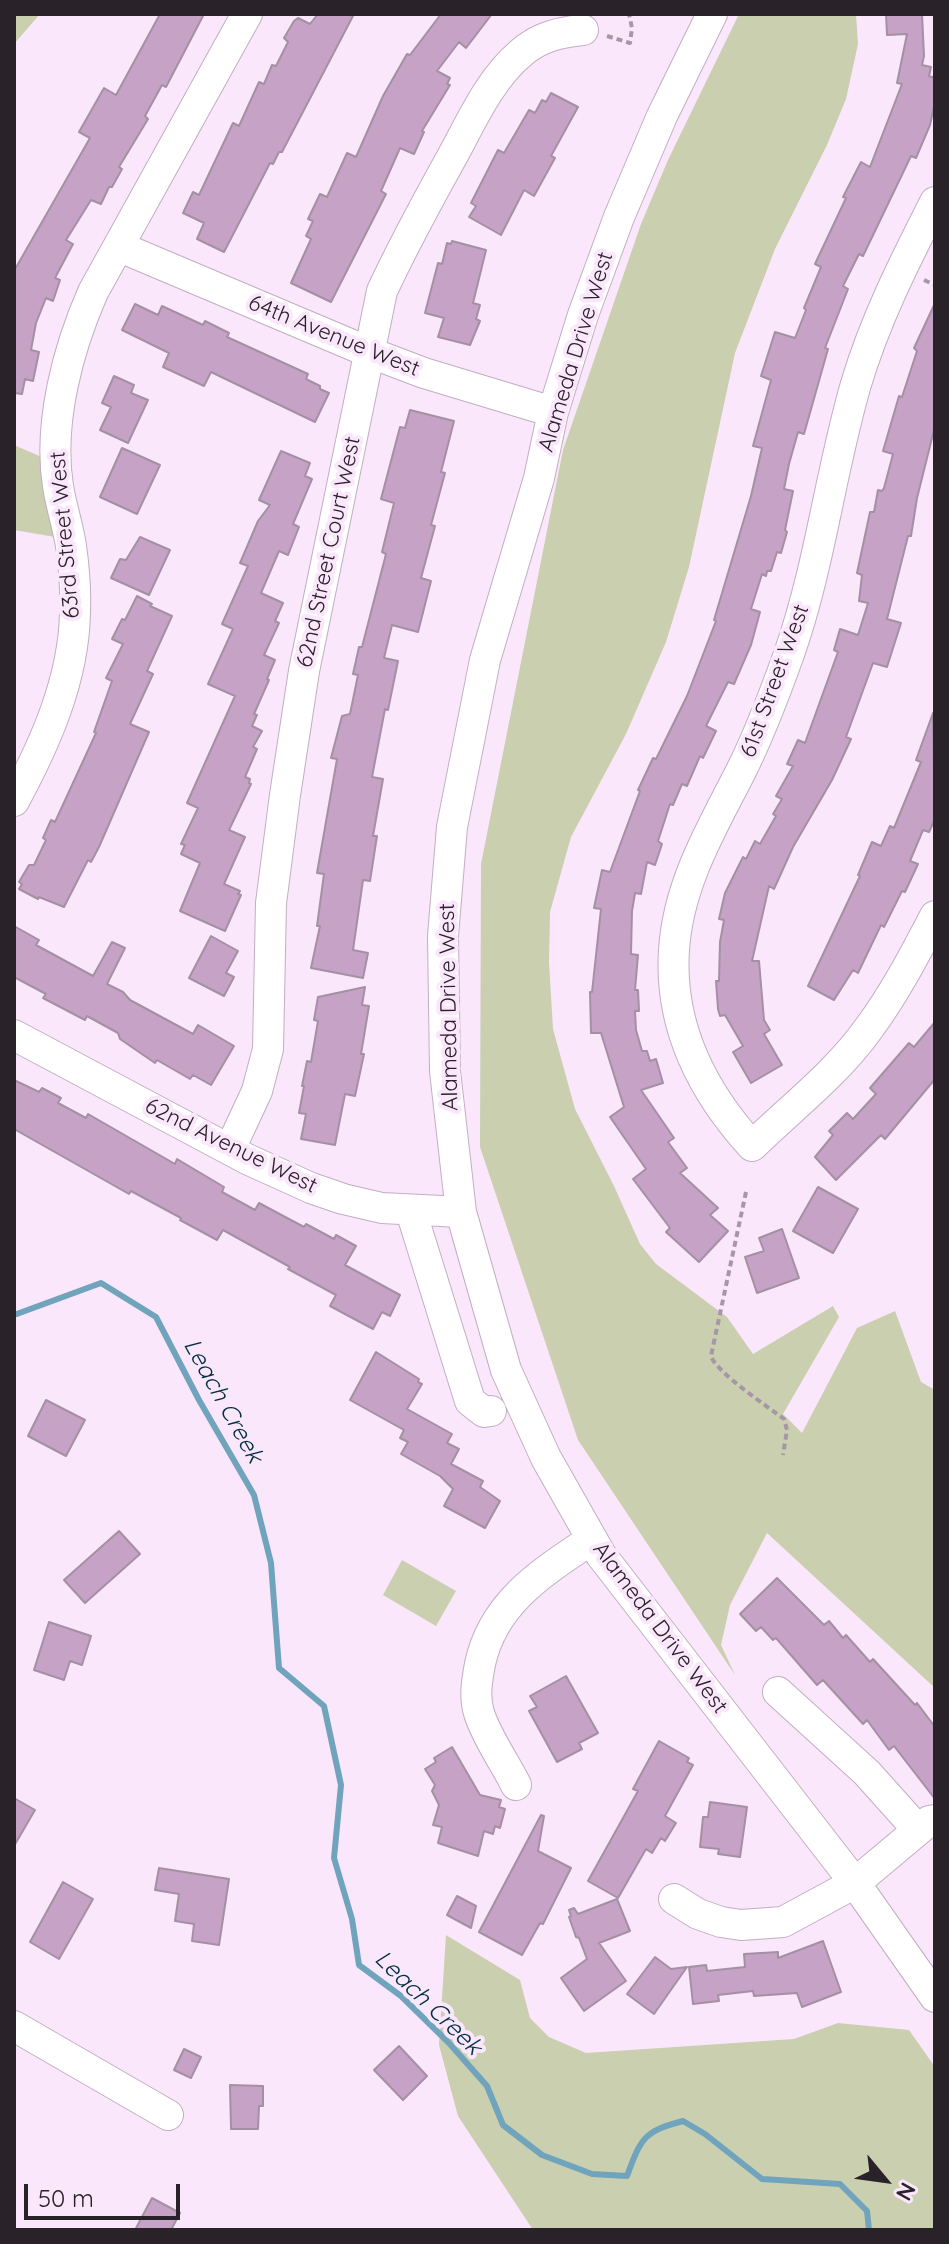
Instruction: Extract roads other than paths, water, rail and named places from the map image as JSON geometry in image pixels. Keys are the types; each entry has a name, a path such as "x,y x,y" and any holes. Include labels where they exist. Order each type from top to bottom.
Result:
{"street":[{"name":"63rd Street West","path":"14,801 40,750 58,703 72,641 75,613 71,545 58,485 56,453 66,367 79,323 93,292 247,14"},
{"name":"Alameda Drive West","path":"712,14 662,116 619,217 583,315 485,660 452,827 443,936 445,1071 461,1212 506,1370 546,1458 601,1555 855,1883 935,1997"},
{"name":"62nd Street Court West","path":"230,1149 257,1091 268,1049 271,903 285,795 304,671 382,291 403,246 498,77 532,44 549,36 583,30"},
{"name":"61st Street West","path":"935,202 881,313 857,382 811,582 790,651 743,767 692,869 676,926 673,952 675,996 690,1055 706,1088 752,1146 845,1057 869,1028 935,916"},
{"name":"64th Avenue West","path":"120,247 371,353 424,373 553,412"},
{"name":"62nd Avenue West","path":"14,1035 273,1172 343,1199 411,1211 461,1212"},
{"path":"411,1211 470,1401 484,1412 491,1411"},
{"path":"516,1785 479,1713 476,1685 482,1653 495,1623 515,1595 537,1576 592,1539"},
{"path":"674,1899 698,1914 721,1922 741,1925 783,1922 855,1883 926,1825 778,1692"},
{"path":"14,2026 168,2115"}],"waterway":[{"name":"Leach Creek","path":"14,1315 101,1283 156,1317 254,1495 271,1563 279,1668 324,1706 341,1785 334,1858 352,1919 359,1965 401,1996 449,2043 487,2086 503,2125 542,2155 592,2174 627,2176 646,2138 660,2128 683,2121 705,2134 762,2179 840,2184 867,2211 869,2230"}]}
